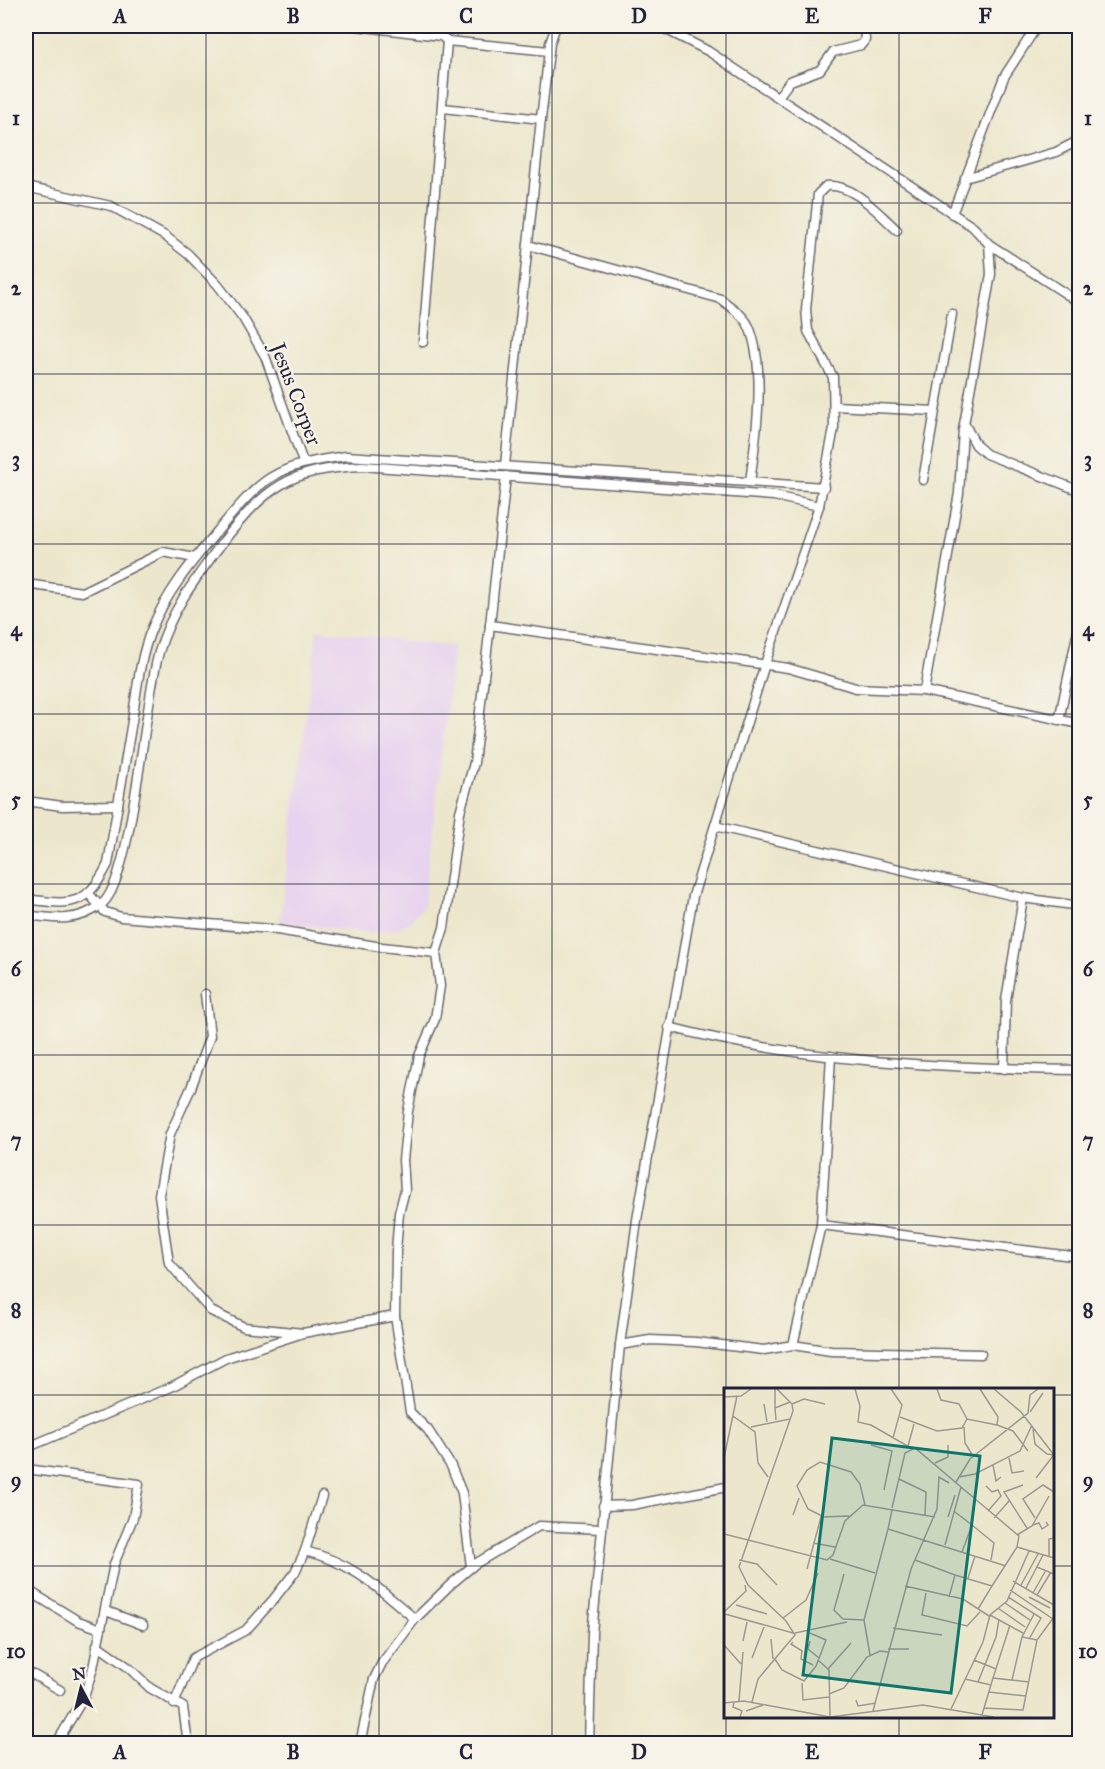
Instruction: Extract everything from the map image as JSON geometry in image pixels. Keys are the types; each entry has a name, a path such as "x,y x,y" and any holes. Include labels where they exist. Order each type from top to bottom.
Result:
{"street":[{"path":"356,26 441,36 447,41 549,51"},
{"path":"505,465 541,119 549,51 556,26"},
{"path":"659,26 708,51 778,97 973,227 990,244 1080,303"},
{"path":"778,97 790,81 820,70 833,52 861,45 865,40 864,26"},
{"path":"952,214 1004,77 1037,26"},
{"path":"423,342 447,41"},
{"path":"443,108 541,119"},
{"path":"965,178 1056,152 1080,140"},
{"path":"589,1743 592,1634 600,1529 620,1345 637,1220 693,896 765,664 819,506 836,406 833,377 808,331 806,309 818,194 826,186 835,185 860,197 897,230"},
{"name":"Jesus Corper","path":"26,187 111,206 165,236 188,254 218,285 243,318 265,356 303,462"},
{"path":"924,691 959,493 964,424 991,274 990,244"},
{"path":"528,245 720,300 741,315 751,334 759,391 750,482"},
{"path":"923,480 952,314"},
{"path":"836,406 935,411"},
{"path":"964,424 976,445 986,454 1080,491"},
{"path":"26,899 68,903 89,894 98,885 108,864 141,670 151,629 164,602 195,558 246,496 264,480 303,462 346,456 824,487"},
{"path":"415,459 415,470"},
{"path":"26,915 75,918 99,906 116,886 158,653 180,602 199,575 253,504 290,479 305,473 342,467 415,470 774,495 819,506"},
{"path":"471,1567 462,1493 451,1466 428,1430 410,1412 394,1316 396,1251 399,1213 405,1190 403,1160 408,1111 419,1056 435,1019 440,986 436,953 444,928 460,812 474,763 506,476"},
{"path":"663,476 663,488"},
{"path":"26,584 82,592 163,552 195,558"},
{"path":"1059,720 1080,621"},
{"path":"490,625 765,664 788,668 856,688 924,691 1080,724"},
{"path":"26,801 62,806 118,805"},
{"path":"715,826 1023,898 1080,906"},
{"path":"89,894 105,912 121,917 271,929 381,947 436,953"},
{"path":"1004,1069 1006,1000 1023,898"},
{"path":"205,994 210,1036 191,1088 170,1134 159,1195 169,1263 211,1311 244,1327 303,1333"},
{"path":"669,1027 705,1036 831,1056 950,1068 1080,1070"},
{"path":"793,1345 821,1225 831,1056"},
{"path":"821,1225 1080,1257"},
{"path":"26,1448 171,1387 226,1358 303,1333 394,1316"},
{"path":"620,1345 650,1340 696,1342 764,1350 793,1345 831,1351 981,1354"},
{"path":"26,1469 139,1484 133,1518 114,1564 106,1611 84,1697 57,1743"},
{"path":"603,1506 632,1505 724,1487"},
{"path":"174,1704 193,1658 246,1630 295,1572 305,1551 322,1496"},
{"path":"360,1743 374,1679 382,1663 416,1619 471,1567 539,1526 600,1529"},
{"path":"305,1551 332,1558 364,1577 416,1619"},
{"path":"26,1589 78,1621 101,1629"},
{"path":"106,1611 142,1624"},
{"path":"97,1645 174,1704 183,1707 186,1712 188,1743"},
{"path":"26,1677 32,1674 60,1690"}],"shaded area":[{"path":"317,630 454,647 424,905 410,922 397,929 367,933 280,922"}]}
